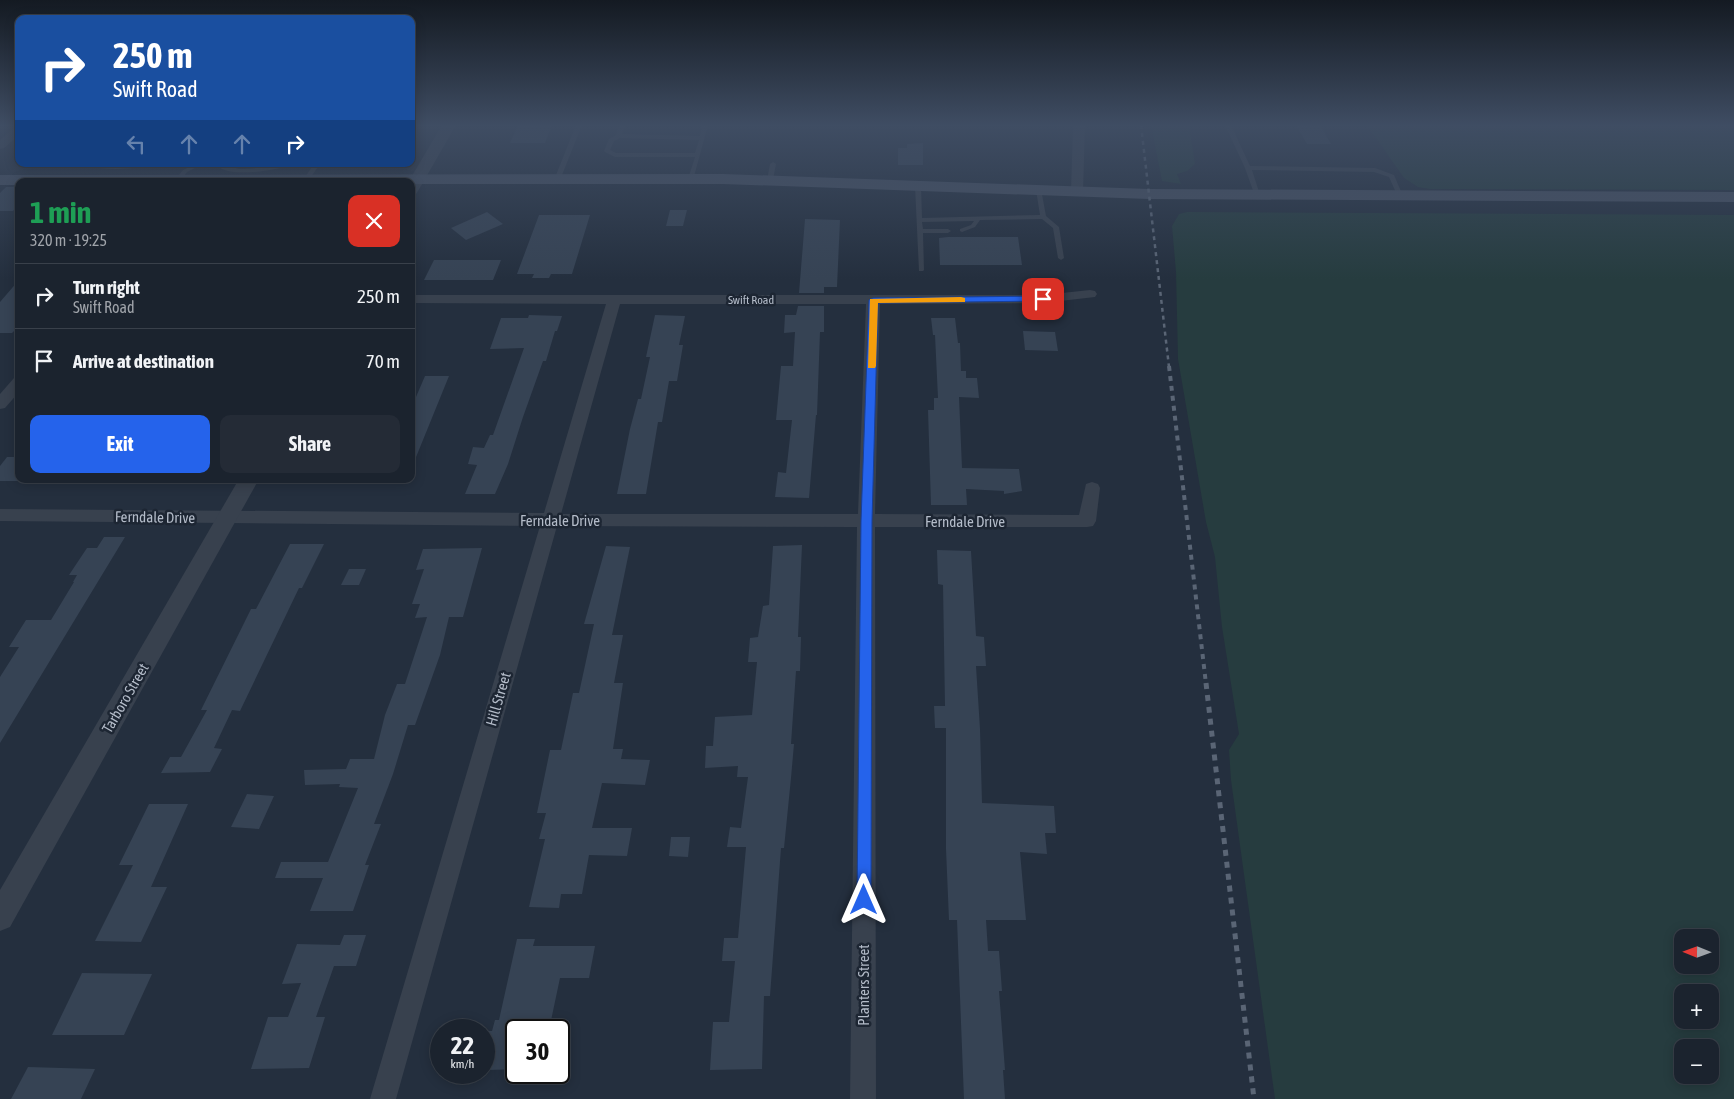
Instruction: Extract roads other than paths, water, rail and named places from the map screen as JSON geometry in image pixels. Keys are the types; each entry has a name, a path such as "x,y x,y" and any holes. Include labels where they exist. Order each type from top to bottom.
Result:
{"main road":[{"path":"74,178 137,176"},
{"path":"216,176 258,178"},
{"path":"415,185 558,180 691,179 722,176"},
{"path":"816,176 918,186 1077,192 1257,195 1734,197"},
{"path":"0,180 15,180"}],"street":[{"path":"1077,176 1077,192"},
{"name":"Swift Road","path":"415,299 1043,299 1090,294"},
{"name":"Hill Street","path":"383,1099 614,300"},
{"name":"Planters Street","path":"863,1099 866,521 873,300"},
{"path":"0,404 15,387"},
{"name":"Tarboro Street","path":"0,917 247,483"},
{"name":"Ferndale Drive","path":"0,515 549,520 1087,521 1092,488"}],"lane":[{"path":"1251,176 1257,195"},
{"path":"1392,176 1400,196"},
{"path":"918,186 921,270"},
{"path":"1039,190 1043,218"},
{"path":"962,230 973,226 978,218"},
{"path":"919,220 1043,218 1056,227 1061,258"},
{"path":"920,231 948,231"}],"railway":[{"path":"1147,176 1169,367"},
{"path":"1169,366 1206,684"},
{"path":"1206,683 1254,1099"}]}
